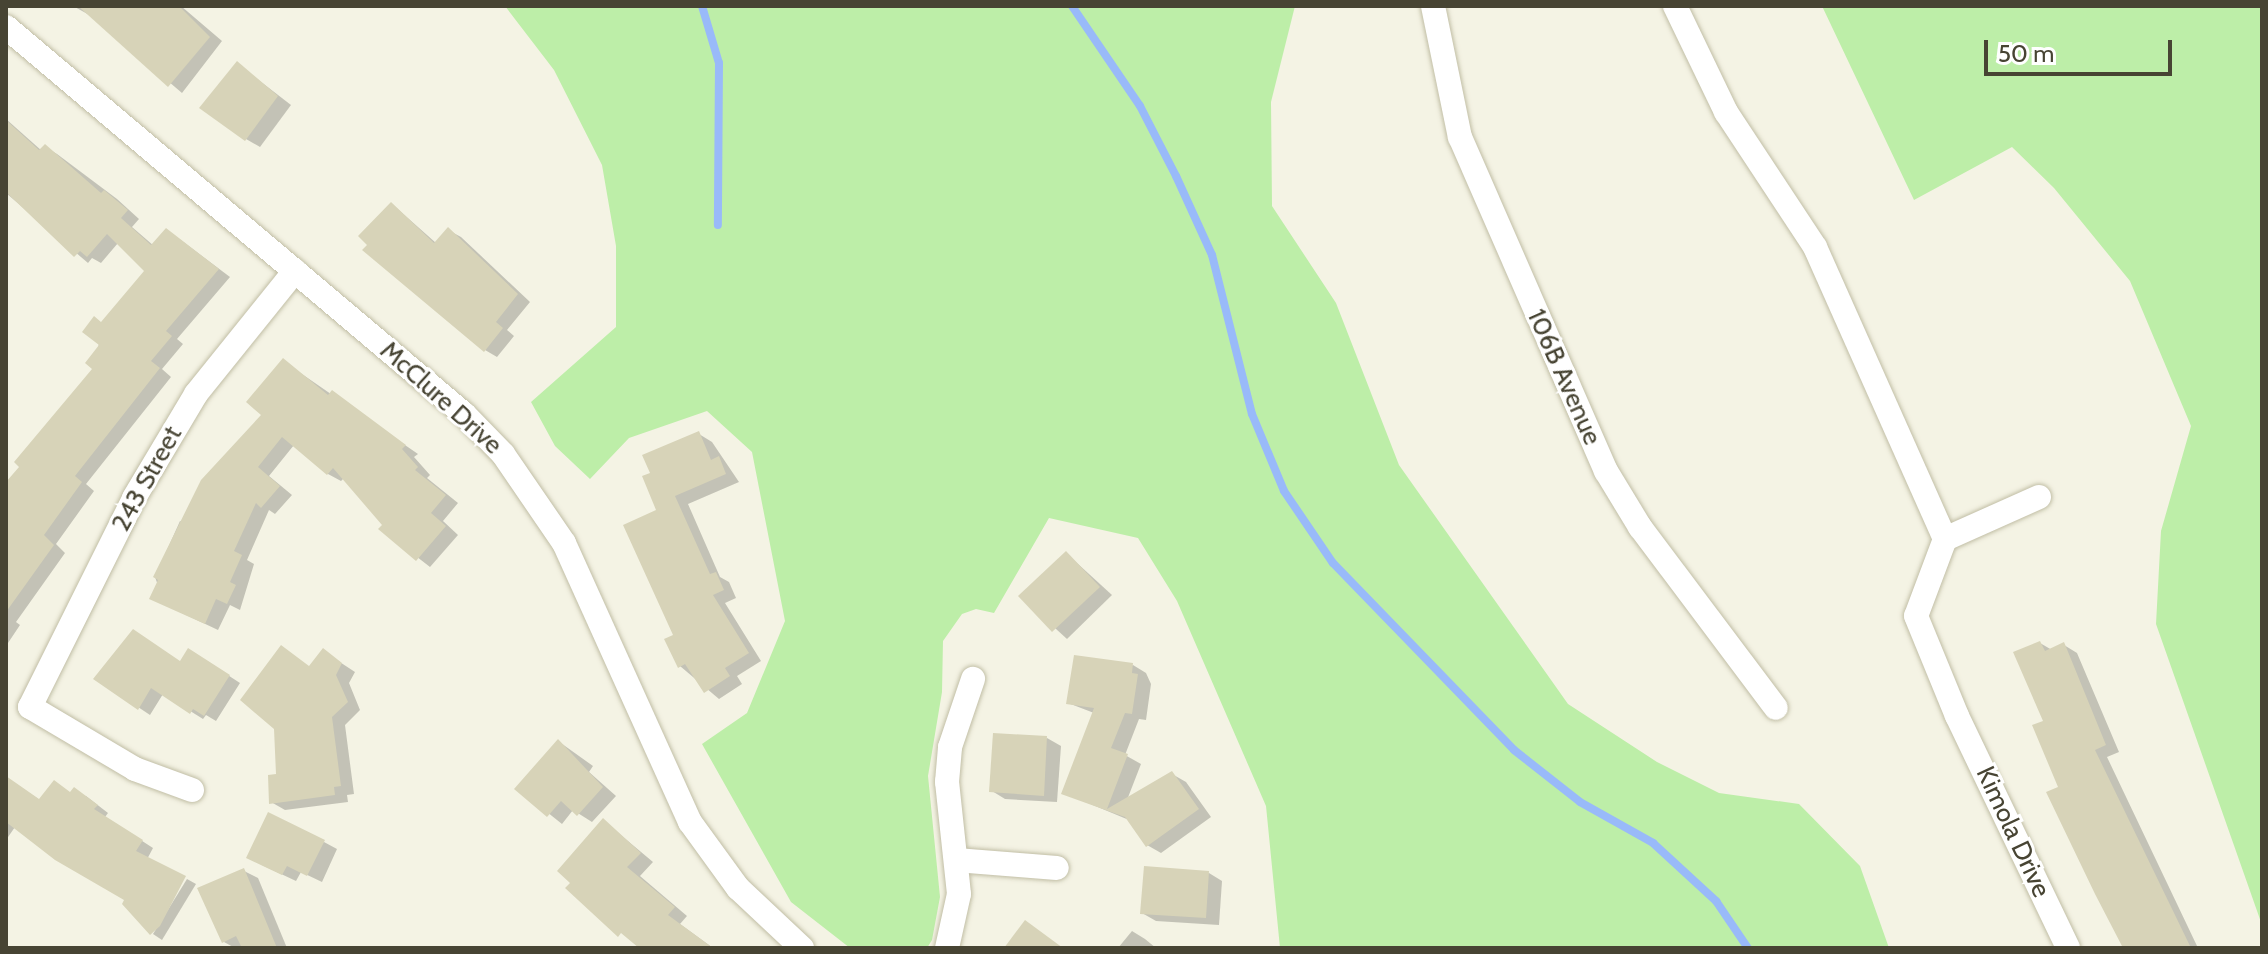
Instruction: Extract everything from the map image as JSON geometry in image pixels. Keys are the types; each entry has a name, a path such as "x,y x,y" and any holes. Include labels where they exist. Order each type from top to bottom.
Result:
{"street":[{"name":"106B Avenue","path":"1433,6 1460,137 1606,471 1640,527 1776,708"},
{"path":"1675,6 1726,112 1815,247 1945,539 2039,497"},
{"name":"McClure Drive","path":"8,33 474,423 530,488 564,543 690,822 738,888 802,948"},
{"name":"243 Street","path":"192,790 135,769 30,707 134,498 196,394 295,271"},
{"name":"Kimola Drive","path":"1945,539 1916,616 1957,716 2068,948"},
{"path":"947,948 959,894 948,770 958,713 973,679"},
{"path":"956,860 1057,868"}],"green space":[{"path":"505,6 1295,6 1271,102 1272,206 1336,303 1399,465 1568,704 1657,762 1719,793 1799,804 1860,866 1889,948 1280,948 1266,806 1177,601 1138,538 1049,518 994,613 976,609 962,614 943,641 942,692 928,776 940,897 932,940 927,948 850,948 791,902 702,744 747,713 785,621 752,452 707,411 629,438 590,479 555,446 531,402 616,327 616,246 602,165 554,70"},
{"path":"1822,6 2262,6 2262,925 2156,624 2161,531 2191,426 2130,281 2054,188 2012,147 1914,200"}],"building":[{"path":"78,6 179,6 210,37 168,87"},
{"path":"237,61 278,96 245,141 199,108"},
{"path":"6,120 39,150 45,144 101,193 104,190 128,210 121,218 151,245 166,228 219,269 166,331 172,336 151,361 160,368 75,476 82,482 44,535 54,545 6,612 6,482 19,467 14,462 92,369 85,363 99,345 82,332 94,316 101,322 144,271 107,234 87,257 80,251 74,257 6,192"},
{"path":"391,202 434,243 448,227 518,294 496,322 503,328 484,352 362,250 367,245 358,236"},
{"path":"283,358 328,395 332,390 406,445 402,449 418,467 415,470 446,495 431,513 446,526 416,561 378,529 382,525 333,468 327,475 282,437 258,467 280,486 261,508 256,503 234,551 242,555 230,582 236,585 227,604 216,599 205,624 149,599 158,580 153,577 201,480 261,415 246,402"},
{"path":"699,431 711,460 719,456 726,474 675,496 710,574 716,572 724,590 713,595 749,653 725,668 730,676 704,693 685,664 678,668 664,639 673,635 623,525 656,510 642,476 650,473 642,455"},
{"path":"1066,551 1100,587 1052,632 1018,596"},
{"path":"133,629 180,661 188,648 230,675 204,716 193,709 190,714 151,688 138,710 93,679"},
{"path":"2040,641 2045,651 2064,642 2106,745 2095,750 2191,948 2123,948 2095,894 2046,792 2058,787 2032,725 2043,721 2013,652"},
{"path":"281,645 309,666 323,648 342,663 336,675 348,702 332,717 341,786 334,787 335,795 269,804 268,775 276,774 274,729 240,700"},
{"path":"1074,655 1133,663 1132,673 1138,674 1132,714 1125,713 1111,748 1128,754 1107,809 1172,771 1199,809 1146,847 1125,817 1061,794 1094,708 1066,704"},
{"path":"993,733 1047,736 1044,796 989,792"},
{"path":"558,739 603,787 577,816 561,801 547,817 514,789"},
{"path":"6,776 39,799 54,780 70,792 74,787 98,805 94,809 143,840 136,851 186,876 160,926 150,935 122,904 124,900 55,860 6,822"},
{"path":"268,812 325,840 307,876 287,866 282,875 246,858"},
{"path":"603,818 641,853 627,867 675,907 668,915 713,948 639,948 621,933 618,937 565,888 570,883 557,871"},
{"path":"1144,866 1209,871 1206,918 1140,914"},
{"path":"244,868 277,948 242,948 236,936 222,943 197,888"},
{"path":"1025,920 1063,948 1004,948"}],"waterway":[{"path":"702,6 719,63 718,225"},
{"path":"1072,6 1140,106 1176,176 1212,255 1252,414 1284,491 1333,563 1514,750 1580,802 1653,843 1716,901 1748,948"}]}
